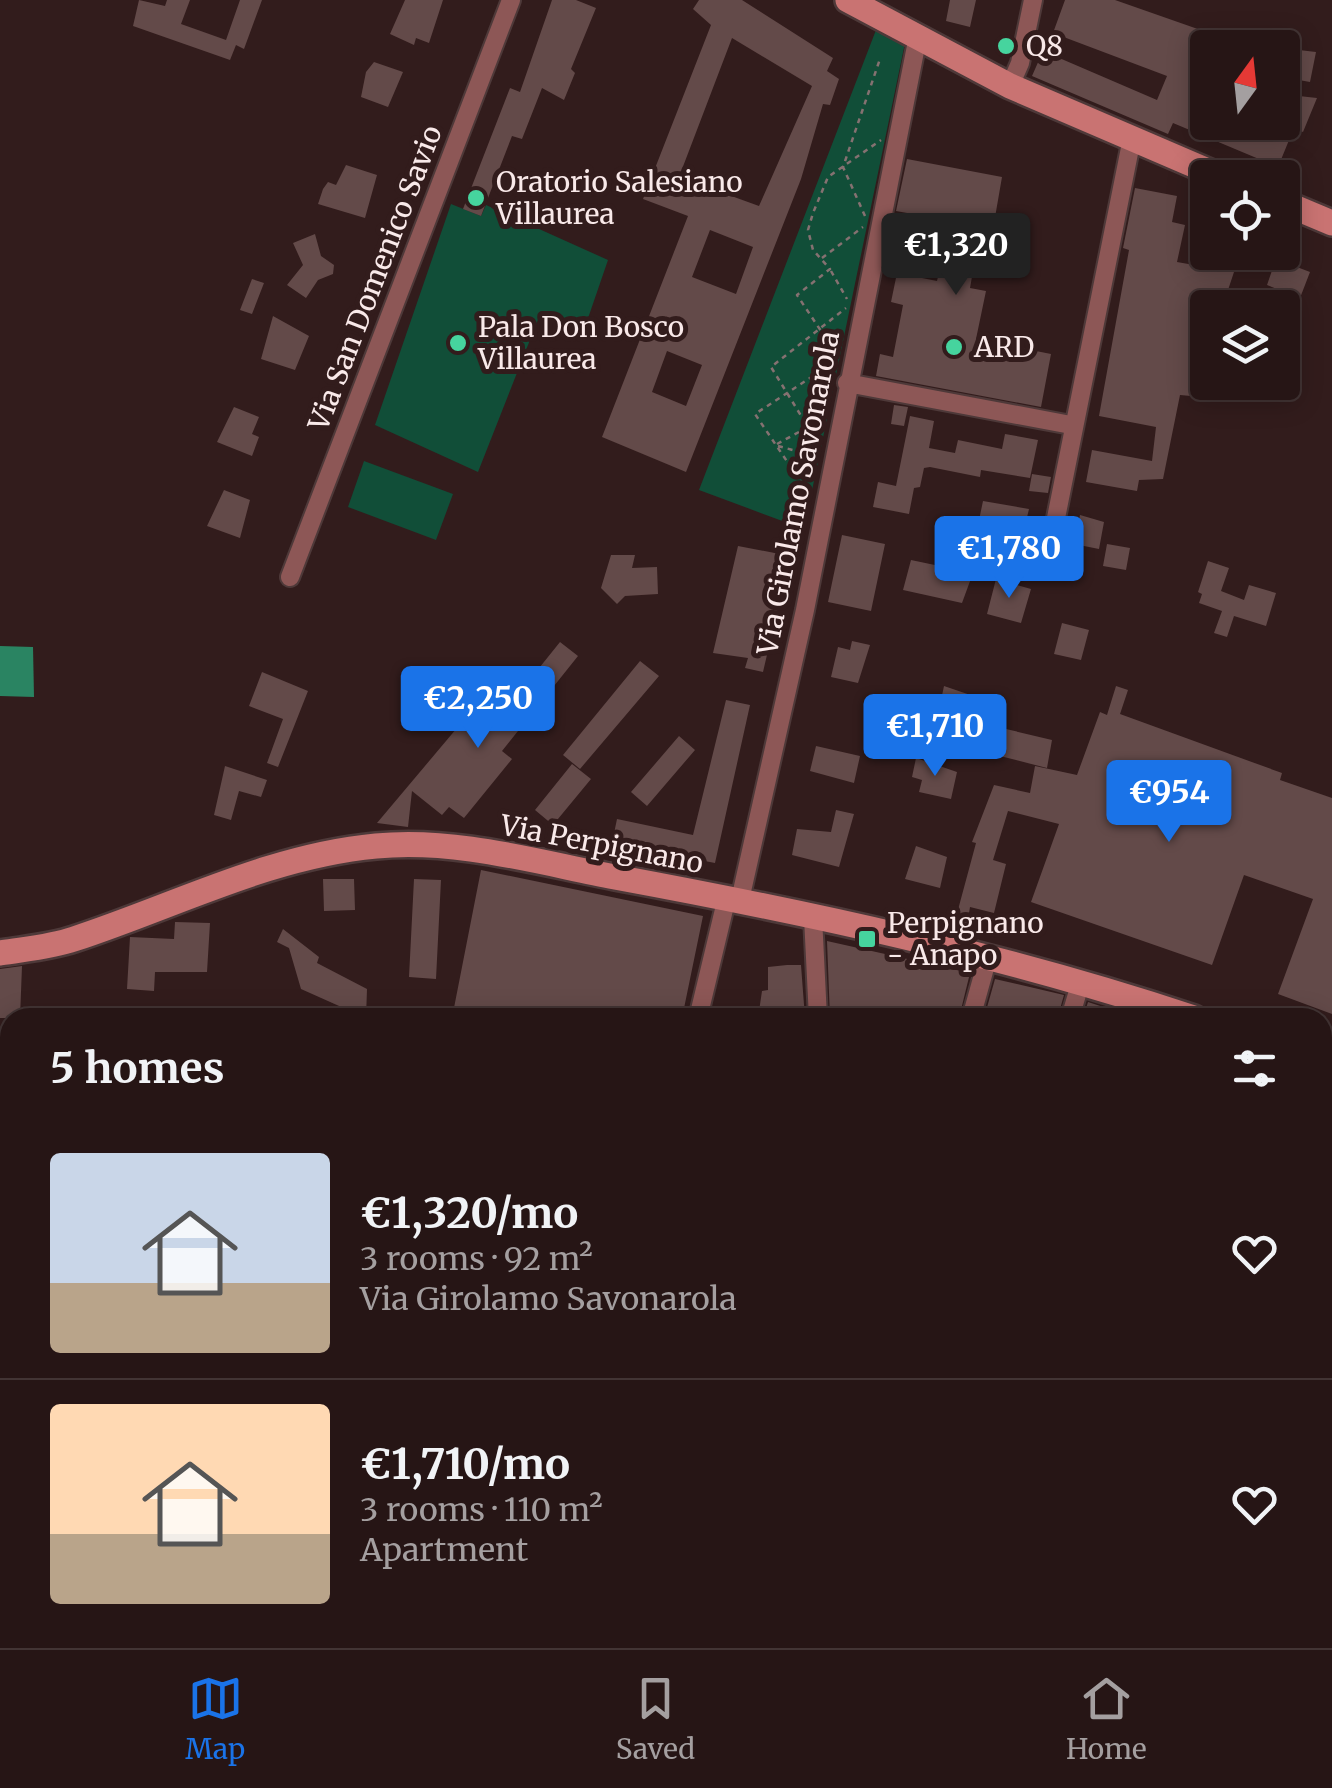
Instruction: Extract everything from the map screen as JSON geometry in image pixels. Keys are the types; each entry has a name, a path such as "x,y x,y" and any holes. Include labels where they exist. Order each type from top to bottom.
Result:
{"street":[{"name":"Via San Domenico Savio","path":"290,576 510,0"},
{"path":"848,0 1010,86 1190,163"},
{"path":"1010,86 1020,64 1034,0"},
{"name":"Via Girolamo Savonarola","path":"701,1008 733,899 804,610 918,36"},
{"path":"1048,558 1071,425 1132,138"},
{"path":"1300,210 1332,223"},
{"path":"847,382 1071,425"},
{"name":"Via Perpignano","path":"0,953 71,940 248,872 376,846 454,846 733,899 988,957 1081,980 1164,1008"},
{"path":"812,917 817,1008"},
{"path":"974,1008 988,957"},
{"path":"1073,1008 1081,980"}],"path":[{"path":"821,259 868,222 843,167 880,59"},
{"path":"776,445 811,455 808,426 771,367 850,305 830,269 812,250 808,230 828,176 886,136"},
{"path":"803,485 754,414 839,359 797,295 830,269"},
{"path":"776,445 808,426"}],"shaded area":[{"path":"876,30 905,43 804,529 699,490"},
{"path":"451,204 481,216 486,205 608,260 585,327 541,312 478,472 375,425"},
{"path":"364,461 453,494 436,540 348,507"},
{"path":"0,646 33,647 34,697 0,696"}],"building":[{"path":"139,0 165,6 167,0 190,0 181,24 226,40 240,0 262,0 244,49 236,45 230,60 133,26"},
{"path":"405,0 443,0 429,43 416,38 414,45 390,34"},
{"path":"552,0 576,0 596,8 571,69 575,73 564,100 542,88 522,139 512,136 481,216 463,209 510,88 520,92"},
{"path":"699,0 742,0 833,58 827,71 839,79 830,105 823,104 801,179 686,472 602,437 688,216 643,199 711,25 693,9","holes":["732,38 812,86 759,206 679,177","710,230 753,247 736,294 692,277","667,351 702,365 686,406 652,392"]},
{"path":"950,0 976,0 970,27 946,21"},
{"path":"1065,0 1115,0 1201,30 1190,30 1190,130 1173,123 1168,134 1032,76 1043,51 1157,100 1167,76 1053,33"},
{"path":"1300,50 1316,52 1310,82 1300,80"},
{"path":"374,62 403,72 388,107 361,97 366,72"},
{"path":"1300,96 1317,98 1303,132"},
{"path":"1214,140 1289,140 1281,160 1261,160"},
{"name":"ARD","path":"907,159 1002,177 993,229 981,226 970,288 986,291 976,339 1051,354 1041,407 876,376 880,354 893,357 903,305 891,302 897,273 937,281 951,221 896,211"},
{"path":"346,165 377,175 365,218 318,204 328,182 336,185"},
{"path":"1135,188 1177,196 1172,222 1185,225 1177,262 1190,264 1190,270 1234,272 1228,290 1190,290 1190,396 1180,395 1163,479 1139,480 1137,491 1086,482 1092,450 1152,461 1156,427 1099,416 1129,250 1123,248"},
{"path":"315,234 321,256 334,265 333,274 318,280 306,298 287,285 303,265 293,243"},
{"path":"1300,268 1310,272 1300,298 1300,290 1280,290 1267,285 1272,270"},
{"path":"252,279 264,283 252,314 240,310"},
{"path":"273,316 309,336 295,370 261,359"},
{"path":"894,405 908,407 904,426 891,424"},
{"path":"234,407 259,417 252,434 259,437 252,456 217,442"},
{"path":"910,416 934,421 929,448 955,453 958,440 1002,449 1005,434 1038,440 1030,478 981,470 980,477 924,468 920,487 914,488 909,514 873,507 878,482 896,486"},
{"path":"1032,474 1051,477 1048,493 1029,491"},
{"path":"224,490 250,500 240,538 207,526"},
{"path":"983,501 1029,509 1018,555 997,551 1000,534 977,530"},
{"path":"1080,515 1104,522 1099,549 1074,544"},
{"path":"842,535 885,544 871,611 828,602"},
{"path":"1107,544 1130,548 1126,570 1103,566"},
{"path":"738,546 790,556 763,672 745,668 748,658 713,653"},
{"path":"611,555 635,555 632,568 657,567 658,594 625,596 617,604 601,588"},
{"path":"911,560 973,573 962,603 903,590"},
{"path":"1208,561 1229,568 1221,591 1244,600 1249,585 1276,593 1266,626 1234,616 1227,637 1214,633 1222,611 1199,603 1202,594 1198,592"},
{"path":"996,579 1031,589 1021,623 987,614"},
{"path":"1062,623 1089,630 1081,660 1054,654"},
{"path":"852,641 870,645 858,683 831,677 838,647 850,650"},
{"path":"560,642 578,656 502,751 512,759 464,818 449,807 442,815 412,791 408,827 377,823 462,722 482,739"},
{"path":"640,661 659,676 580,769 563,755"},
{"path":"262,672 308,691 278,767 267,763 283,719 249,706"},
{"path":"944,686 985,700 978,728 947,721 950,708 940,705"},
{"path":"1116,686 1128,690 1120,714 1282,773 1280,780 1332,798 1332,1008 1316,1008 1278,994 1313,899 1244,875 1212,965 1031,902 1059,824 1008,811 993,860 1006,864 994,913 970,907 966,932 952,932 976,843 972,842 994,785 1030,793 1035,766 1077,775 1100,712 1107,715"},
{"path":"726,700 750,705 715,863 612,843 617,819 693,835"},
{"path":"1006,729 1052,740 1047,768 1000,756"},
{"path":"679,736 695,750 647,806 631,792"},
{"path":"816,746 860,756 854,783 810,771"},
{"path":"916,758 957,772 951,799 919,792 922,780 912,777"},
{"path":"572,764 591,779 553,825 535,810"},
{"path":"225,766 267,780 261,797 239,791 231,820 214,815"},
{"path":"836,810 854,814 839,867 792,855 797,829 831,832"},
{"path":"916,846 947,857 940,888 905,879"},
{"path":"481,870 703,916 684,1008 454,1008"},
{"path":"323,879 354,879 355,910 324,911"},
{"path":"414,879 441,880 436,979 409,977"},
{"path":"175,922 210,923 207,972 155,972 154,991 127,989 130,937 174,939"},
{"path":"283,929 319,957 317,963 367,989 366,1008 344,1008 301,989 289,948 277,942"},
{"path":"827,941 970,973 961,1008 830,1008"},
{"path":"801,965 804,1008 759,1008 762,991 768,990 768,967"},
{"path":"22,966 20,1008 0,1008 0,969"},
{"path":"995,979 1064,995 1060,1008 987,1008"}],"place":[{"name":"Q8","path":"1006,46"},
{"name":"Oratorio Salesiano Villaurea","path":"476,198"},
{"name":"Pala Don Bosco Villaurea","path":"458,343"},
{"name":"ARD","path":"954,347"},
{"name":"Perpignano - Anapo","path":"867,939"}]}
